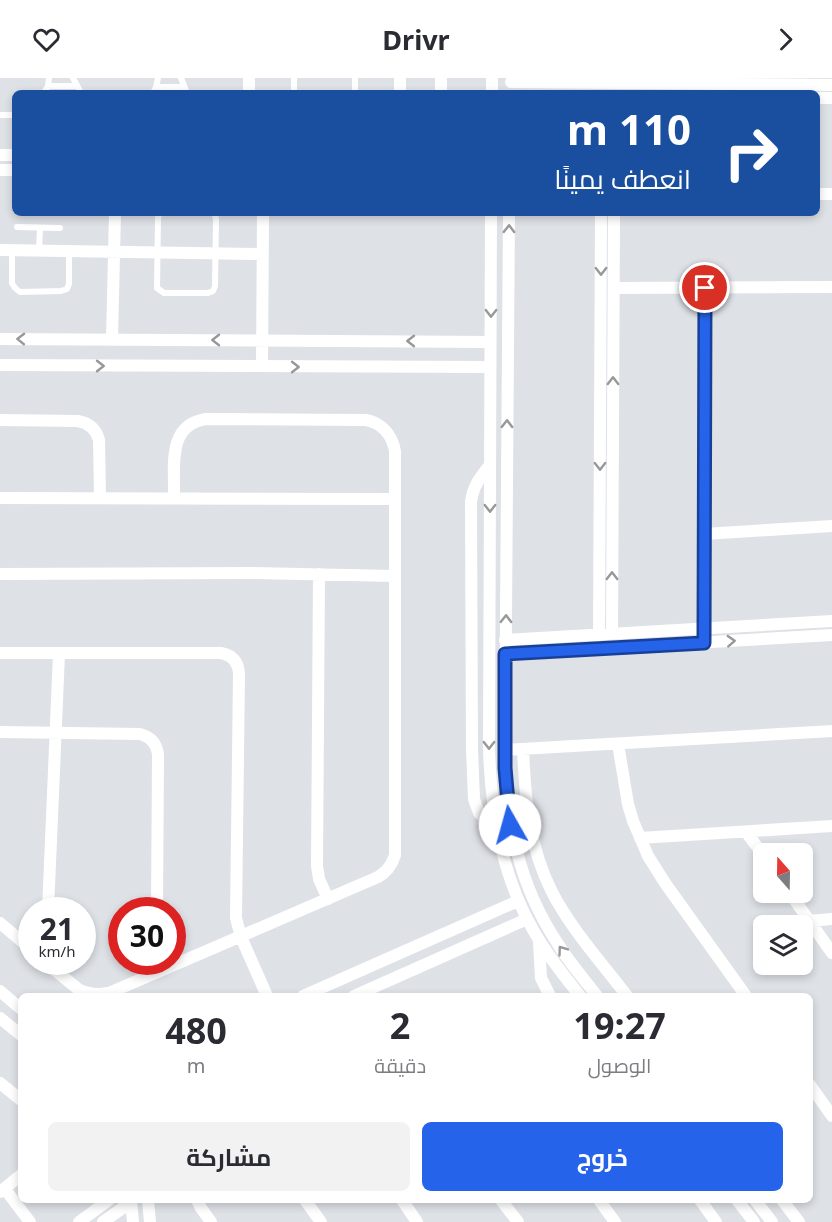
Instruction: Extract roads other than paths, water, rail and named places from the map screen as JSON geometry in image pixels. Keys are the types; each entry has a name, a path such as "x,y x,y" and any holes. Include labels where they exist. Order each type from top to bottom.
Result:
{"street":[{"path":"510,84 832,85"},
{"path":"112,340 115,216"},
{"path":"262,366 263,216"},
{"path":"491,216 489,706 490,772 496,828 505,864 527,920 539,942 578,993"},
{"path":"509,216 506,790 510,825 526,881 558,946 595,993"},
{"path":"601,216 605,634"},
{"path":"605,634 614,216"},
{"path":"6,250 263,254"},
{"path":"614,288 832,287"},
{"path":"704,643 705,288"},
{"path":"0,339 490,342"},
{"path":"0,365 490,367"},
{"path":"174,498 175,449 178,437 192,423 206,419 366,420 386,430 394,445 395,855 389,868 382,875 241,937 186,957"},
{"path":"0,420 78,421 88,424 96,432 99,440 100,498"},
{"path":"490,465 478,478 471,502 472,749 475,804 482,816 496,828"},
{"path":"0,498 395,499"},
{"path":"704,534 832,526"},
{"path":"0,574 395,576"},
{"path":"319,574 317,866 328,899"},
{"path":"505,640 832,621"},
{"path":"505,654 832,635"},
{"path":"0,653 221,654 231,656 237,664 239,673 237,924 266,993"},
{"path":"49,897 59,654"},
{"path":"489,706 505,706"},
{"path":"505,750 832,731"},
{"path":"0,732 140,734 149,738 156,745 158,755 157,897"},
{"path":"618,744 628,804 640,838 661,878 744,993"},
{"path":"523,749 529,827 538,860 552,892 570,921 625,993"},
{"path":"640,838 832,826"},
{"path":"746,832 754,843"},
{"path":"310,993 518,901"},
{"path":"361,993 527,920"},
{"path":"813,921 832,920"},
{"path":"0,923 18,938"},
{"path":"813,926 832,952"},
{"path":"539,942 541,978 548,993"},
{"path":"62,975 88,993"},
{"path":"104,993 114,991 145,975"},
{"path":"0,991 18,1006"},
{"path":"0,1018 18,1033"},
{"path":"2,1089 18,1098"},
{"path":"813,1089 832,1116"},
{"path":"18,1178 2,1191 30,1222"},
{"path":"79,1222 104,1203"},
{"path":"104,1222 128,1203"},
{"path":"131,1203 133,1222"},
{"path":"148,1203 150,1222"},
{"path":"198,1203 211,1222"},
{"path":"307,1203 321,1222"},
{"path":"404,1203 417,1222"},
{"path":"503,1203 518,1222"},
{"path":"601,1203 615,1222"},
{"path":"702,1203 716,1222"},
{"path":"739,1203 754,1222"},
{"path":"757,1203 772,1222"},
{"path":"784,1203 799,1222"}],"lane":[{"path":"49,78 46,90 76,86"},
{"path":"73,78 79,90"},
{"path":"158,78 154,90 185,90 181,78"},
{"path":"158,216 157,285 164,293 213,291 216,254 215,216"},
{"path":"17,227 60,228"},
{"path":"39,228 39,251"},
{"path":"6,250 12,283 20,291 67,289 69,251"}]}
